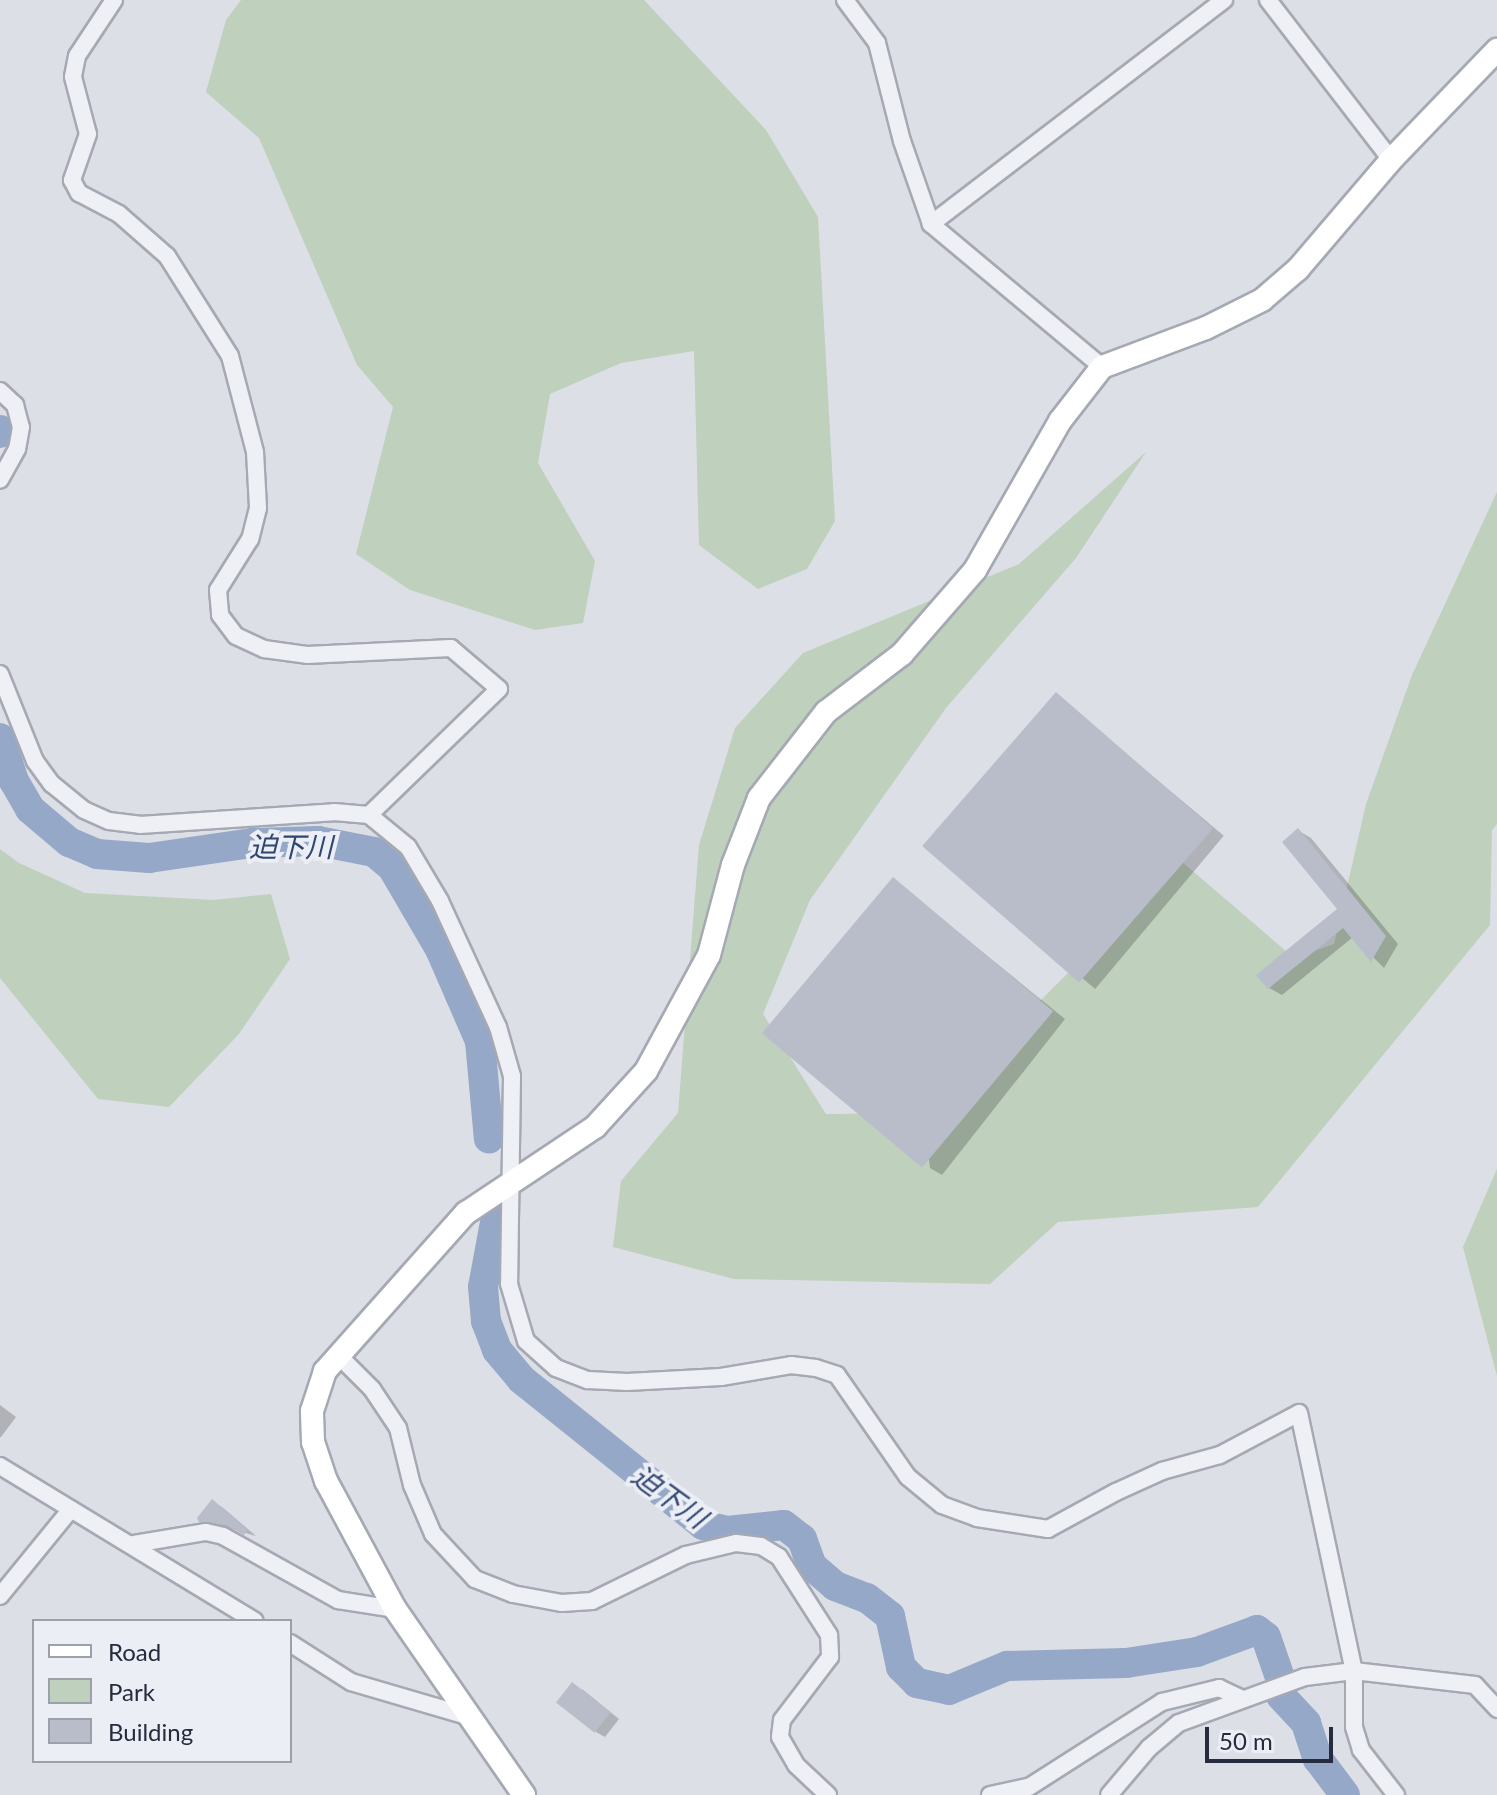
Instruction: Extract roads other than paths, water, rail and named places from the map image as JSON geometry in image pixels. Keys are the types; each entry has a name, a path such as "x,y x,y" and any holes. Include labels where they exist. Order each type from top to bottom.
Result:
{"street":[{"path":"114,0 77,56 73,77 88,134 72,180 79,193 119,214 167,256 230,356 255,452 258,508 250,539 218,590 220,615 236,636 264,649 307,655 451,648 499,689 369,815"},
{"path":"845,0 877,43 931,224 1102,367"},
{"path":"931,224 1224,0"},
{"path":"1268,0 1391,160"},
{"path":"537,1795 520,1787 467,1716 395,1609 326,1481 313,1442 313,1400 338,1355 466,1213 595,1127 646,1071 709,955 733,865 767,786 826,712 902,654 975,570 1060,421 1102,367 1262,300 1298,269 1391,160 1497,50"},
{"path":"0,391 15,405 21,427 17,449 0,480"},
{"path":"0,674 35,761 52,784 84,810 109,821 140,825 334,812 369,815 408,847 459,938 498,1027 512,1076 513,1179 507,1248 516,1320 526,1341 556,1368 588,1380 627,1382 721,1377 791,1365 816,1368 837,1375 908,1477 942,1505 977,1518 1048,1529 1116,1492 1162,1471 1220,1455 1299,1413 1354,1671 1354,1727 1361,1750 1396,1795"},
{"path":"338,1355 372,1389 398,1428 412,1485 433,1534 475,1579 513,1594 592,1601 686,1555 736,1543 761,1546 779,1557 813,1604 829,1635 830,1657 782,1720 780,1737 796,1765 828,1795"},
{"path":"0,1466 134,1544 252,1619"},
{"path":"0,1596 71,1509"},
{"path":"134,1544 206,1532 223,1536 338,1600 395,1609"},
{"path":"292,1644 351,1682 467,1716"},
{"path":"1109,1795 1149,1748 1179,1723 1240,1698 1305,1677 1354,1671 1475,1685 1497,1709"},
{"path":"990,1795 1029,1787 1162,1702 1219,1688 1240,1698"}],"waterway":[{"name":"迫下川","path":"0,738 14,781 30,809 69,842 97,854 149,858 252,843 318,841 374,852 392,867 440,949 480,1041 489,1139"},
{"name":"迫下川","path":"496,1217 483,1287 486,1321 497,1350 521,1379 703,1525 727,1531 784,1525 802,1539 812,1566 835,1586 867,1598 890,1616 901,1667 917,1683 949,1690 1007,1666 1126,1663 1197,1652 1257,1630 1266,1637 1279,1674"},
{"name":"迫下川","path":"1281,1696 1306,1723 1318,1759 1345,1795"}]}
